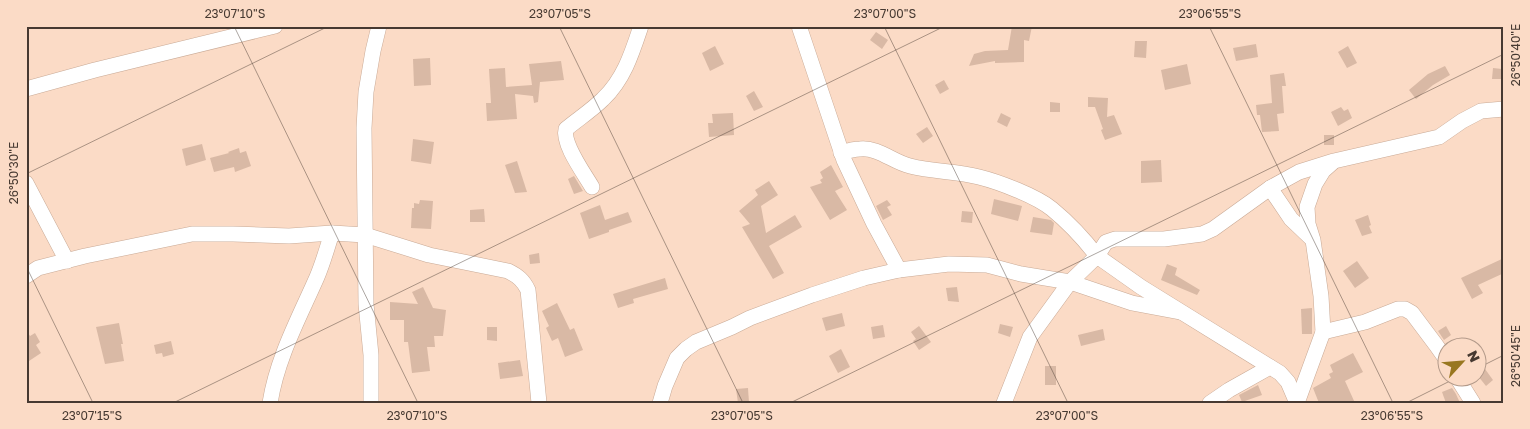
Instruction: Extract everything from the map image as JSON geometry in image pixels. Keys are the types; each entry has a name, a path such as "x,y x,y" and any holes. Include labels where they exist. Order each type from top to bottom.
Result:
{"street":[{"path":"26,89 275,26"},
{"path":"371,403 371,355 366,304 364,128 366,92 379,26"},
{"path":"592,186 568,146 565,135 566,129 603,99 617,84 629,60 641,26"},
{"path":"799,26 841,153 874,224 899,270"},
{"path":"1004,403 1030,337 1070,282 1097,256 1106,242 1115,239 1164,239 1202,234 1213,229 1270,188 1299,172 1334,161 1439,137 1481,111 1504,109"},
{"path":"841,153 862,148 870,149 910,166 978,176 1017,190 1051,208 1083,238 1097,256 1180,312 1280,373 1288,382 1297,403 1323,332 1321,296 1313,240 1308,224 1307,207 1315,184 1334,161"},
{"path":"26,183 67,261"},
{"path":"1270,188 1291,219 1313,240"},
{"path":"270,403 273,385 291,331 317,276 332,233"},
{"path":"26,276 38,268 192,234 289,236 332,233 365,235 429,255 508,271 519,276 528,290 540,403"},
{"path":"660,403 677,358 696,342 750,318 803,299 864,278 899,270 949,264 987,265 1021,274 1070,282 1132,303 1180,312"},
{"path":"1323,332 1365,322 1398,309 1412,313 1438,348"},
{"path":"1210,403 1270,367"},
{"path":"261,403 273,385"},
{"path":"1462,386 1473,403"}],"building":[{"path":"1012,26 1032,26 1029,41 1024,40 1024,62 995,63 995,61 969,66 974,54 985,51 1008,50"},
{"path":"876,32 888,40 882,49 870,40"},
{"path":"1135,41 1147,41 1146,58 1134,57"},
{"path":"1256,44 1258,57 1236,61 1233,48"},
{"path":"715,46 724,64 710,71 702,53"},
{"path":"1348,46 1357,63 1347,68 1338,52"},
{"path":"430,58 431,85 414,86 413,59"},
{"path":"561,61 564,80 540,82 538,102 534,103 533,96 515,94 517,119 487,121 486,103 491,103 489,69 505,68 506,87 532,85 529,64"},
{"path":"1187,64 1191,84 1165,90 1161,70"},
{"path":"1445,66 1450,75 1433,85 1416,99 1409,90 1428,74"},
{"path":"1493,68 1502,69 1502,79 1492,79"},
{"path":"1284,73 1286,86 1282,86 1284,113 1277,114 1279,131 1262,132 1260,115 1257,115 1256,105 1272,103 1270,75"},
{"path":"944,80 949,89 940,94 935,85"},
{"path":"754,91 763,107 754,111 746,96"},
{"path":"1088,97 1108,98 1107,117 1114,115 1122,134 1105,140 1095,107 1088,107"},
{"path":"1050,102 1060,103 1060,112 1050,112"},
{"path":"1341,107 1344,111 1348,109 1352,118 1338,126 1331,112"},
{"path":"733,113 734,135 709,137 708,123 713,123 712,114"},
{"path":"1001,113 1011,118 1007,127 997,122"},
{"path":"927,127 933,136 923,143 916,134"},
{"path":"1324,135 1334,135 1334,145 1324,145"},
{"path":"413,139 434,142 431,164 411,161"},
{"path":"202,144 206,160 186,166 182,149"},
{"path":"239,148 240,153 246,151 251,166 235,172 234,167 214,172 210,158"},
{"path":"1161,160 1162,182 1141,183 1141,161"},
{"path":"517,161 527,192 515,193 505,165"},
{"path":"831,165 843,187 835,191 847,210 830,220 810,187 822,183 820,180 823,178 820,172"},
{"path":"574,176 583,191 574,194 568,179"},
{"path":"769,181 778,195 761,206 766,233 795,215 802,227 769,246 784,273 773,279 742,227 750,224 739,211 758,195 755,190"},
{"path":"994,199 1022,206 1018,221 991,214"},
{"path":"420,200 433,201 431,229 411,228 412,208 414,208 414,203 419,204"},
{"path":"887,200 891,205 887,207 892,215 883,220 876,206"},
{"path":"600,205 605,220 628,212 632,222 589,239 580,213"},
{"path":"484,209 485,222 470,222 470,210"},
{"path":"962,211 973,212 972,223 961,222"},
{"path":"1368,215 1372,233 1362,236 1355,220"},
{"path":"1033,217 1051,220 1054,223 1052,235 1030,232"},
{"path":"539,253 540,263 530,264 529,255"},
{"path":"1504,258 1504,273 1478,285 1483,293 1472,299 1461,278"},
{"path":"1357,261 1369,278 1355,288 1343,271"},
{"path":"1167,264 1177,268 1175,275 1200,290 1197,295 1161,280"},
{"path":"665,278 668,289 633,299 634,303 618,308 613,294"},
{"path":"423,287 433,308 446,310 443,336 434,336 435,347 427,347 430,371 412,373 408,342 404,342 404,320 390,320 390,302 418,304 412,292"},
{"path":"957,287 959,302 948,301 946,288"},
{"path":"557,303 570,330 574,328 583,350 565,357 558,338 552,341 546,328 549,326 542,311"},
{"path":"1312,308 1312,334 1302,334 1301,309"},
{"path":"842,313 845,326 826,331 822,318"},
{"path":"119,323 124,361 105,364 96,327"},
{"path":"1000,324 1013,327 1010,337 998,333"},
{"path":"883,325 885,337 873,339 871,327"},
{"path":"919,326 931,342 919,350 913,341 916,339 911,332"},
{"path":"1446,326 1451,335 1441,336 1438,331"},
{"path":"487,327 497,327 497,341 487,340"},
{"path":"1103,329 1105,340 1081,346 1078,335"},
{"path":"26,330 30,336 35,333 40,342 36,345 41,353 26,363"},
{"path":"171,341 174,354 163,357 162,353 156,354 154,345"},
{"path":"841,349 850,367 838,373 829,356"},
{"path":"1353,353 1363,372 1345,381 1355,403 1319,403 1313,388 1331,378 1329,374 1333,372 1330,365"},
{"path":"520,360 523,376 500,379 498,363"},
{"path":"1045,366 1056,366 1056,385 1045,385"},
{"path":"1488,373 1493,380 1488,384"},
{"path":"1258,385 1262,395 1242,402 1239,395"},
{"path":"748,388 749,403 738,403 736,389"},
{"path":"1452,388 1460,403 1446,403 1442,392"}]}
